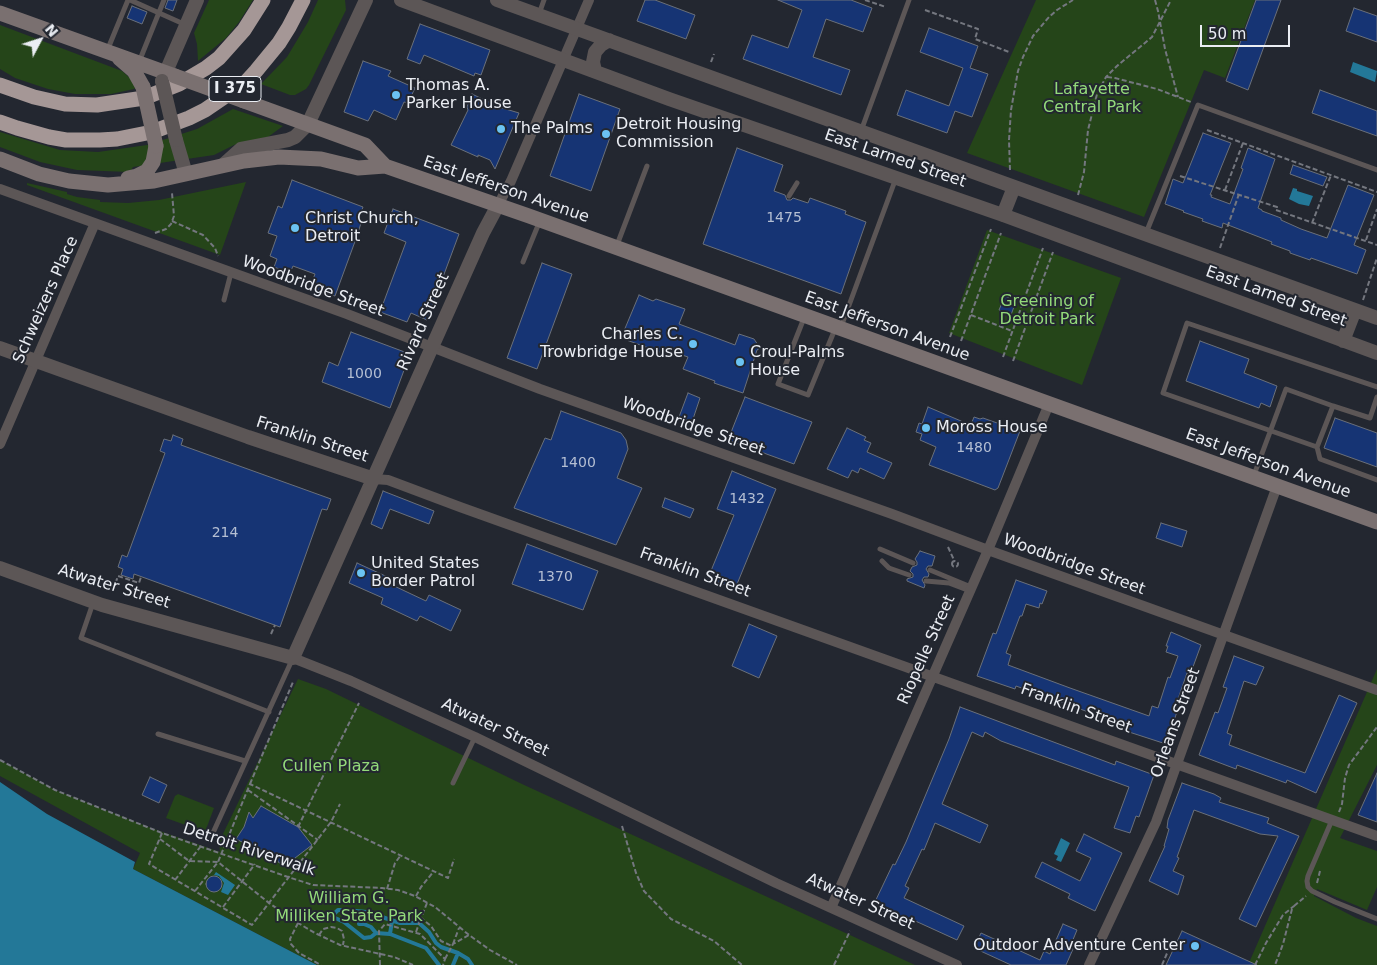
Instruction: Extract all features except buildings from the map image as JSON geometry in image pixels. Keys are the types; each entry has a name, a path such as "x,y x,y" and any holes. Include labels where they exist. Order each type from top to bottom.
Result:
{"highway":[{"name":"I 375","path":"0,85 50,101 81,105 113,104 144,98 179,84 219,58 244,30 263,0"},
{"name":"I 375","path":"0,122 49,137 100,140 117,139 152,132 189,118 205,110 246,82 279,43 303,0"}],"main road":[{"name":"East Jefferson Avenue","path":"0,13 139,62 168,76 244,101 365,145 385,166"},
{"path":"95,184 142,174 151,165 156,146 143,87 134,71 108,52"},
{"name":"East Jefferson Avenue","path":"0,159 39,174 69,181 95,184 154,181 222,166 294,157 321,160 358,168 385,166 540,220 1377,522"}],"street":[{"path":"186,174 176,140 168,76 197,0"},
{"path":"222,166 241,149 288,140 308,124 366,0"},
{"name":"East Larned Street","path":"404,0 594,72 1003,215 1377,353"},
{"name":"East Larned Street","path":"496,0 1377,318"},
{"name":"Rivard Street","path":"293,658 483,233 511,181 589,0"},
{"path":"594,72 595,52 609,40"},
{"path":"1003,215 1014,187"},
{"name":"Woodbridge Street","path":"0,189 231,272 540,389 1377,690"},
{"name":"Schweizers Place","path":"0,444 96,223"},
{"path":"1344,341 1357,311"},
{"name":"Franklin Street","path":"0,348 248,437 374,479 388,480 452,505 1377,836"},
{"name":"Riopelle Street","path":"831,908 988,550 1049,404"},
{"name":"Orleans Street","path":"1089,965 1156,822 1277,486"},
{"name":"Atwater Street","path":"0,568 93,602 293,658 351,682 475,737 831,908 957,965"}],"lane":[{"path":"108,52 129,0 186,25"},
{"path":"139,62 164,0"},
{"path":"538,15 544,0"},
{"path":"861,131 909,0"},
{"path":"1145,235 1198,105 1377,170"},
{"path":"616,248 647,166"},
{"path":"805,316 778,384 808,395 838,328 896,178"},
{"path":"789,196 797,184"},
{"path":"523,262 540,220"},
{"path":"224,300 231,272"},
{"path":"1317,447 1163,393 1187,324 1377,387"},
{"path":"1253,477 1286,389 1370,418 1377,397"},
{"path":"1332,406 1317,447 1320,459 1377,480"},
{"path":"880,550 913,563"},
{"path":"882,561 889,568 909,575"},
{"path":"930,570 971,589"},
{"path":"926,581 949,583 971,589"},
{"path":"93,602 81,638 269,712"},
{"path":"212,835 293,658"},
{"path":"158,734 245,761"},
{"path":"453,783 475,737"},
{"path":"1332,820 1308,876 1308,887 1312,891 1377,920"}],"path":[{"path":"865,0 886,7"},
{"path":"1010,170 1011,110 1018,71 1023,57 1034,36 1044,23 1057,10 1073,0"},
{"path":"1155,0 1178,97"},
{"path":"1078,195 1084,172 1092,106 1097,94 1106,77 1152,37 1171,0"},
{"path":"926,10 978,29 975,39 1009,52"},
{"path":"711,62 714,54"},
{"path":"1106,77 1157,89 1198,105"},
{"path":"1207,130 1377,192"},
{"path":"1225,190 1243,144"},
{"path":"1171,173 1240,194 1277,207 1276,210 1377,245"},
{"path":"1312,223 1331,175"},
{"path":"151,234 166,229 172,221 174,216 172,193"},
{"path":"1216,260 1240,194"},
{"path":"1366,241 1377,209"},
{"path":"172,221 203,235 215,248 218,259"},
{"path":"950,337 991,229"},
{"path":"961,342 1002,233"},
{"path":"1003,357 1043,248"},
{"path":"1013,361 1053,252"},
{"path":"1357,311 1377,258"},
{"path":"971,315 1012,331"},
{"path":"948,546 954,561"},
{"path":"113,590 118,576 139,583 141,577"},
{"path":"271,634 275,625"},
{"path":"195,892 218,862 294,680"},
{"path":"299,826 359,703"},
{"name":"Detroit Riverwalk","path":"0,760 55,790 162,833 221,852 288,877 313,885 398,890 416,896 427,902 469,935 517,965"},
{"path":"250,784 448,878 454,859"},
{"path":"248,790 318,840"},
{"path":"269,903 331,822 340,804"},
{"path":"622,826 636,873 644,891 671,919 714,941 742,965"},
{"name":"Detroit Riverwalk","path":"162,833 149,864 252,925 269,903"},
{"path":"160,840 189,862 218,862 269,903 319,935 343,945 394,957 413,965"},
{"path":"175,880 201,846"},
{"path":"387,889 395,863 401,855"},
{"path":"223,908 255,864"},
{"path":"416,896 434,871"},
{"path":"415,932 427,902"},
{"path":"1255,965 1283,915 1294,906 1275,965"},
{"path":"421,918 431,926 441,941 452,945"},
{"path":"298,923 290,939 291,944 299,953 321,965"},
{"path":"380,965 379,938 383,925 395,926 420,934 445,959"},
{"path":"443,965 459,927"},
{"path":"319,935 323,929 337,928 342,931 343,945"},
{"path":"834,965 850,931"},
{"path":"452,945 469,935"},
{"path":"1162,965 1168,951"}],"green space":[{"path":"209,0 253,0 226,38 198,61 194,33"},
{"path":"318,0 345,0 346,10 309,85 306,89 295,95 290,95 261,84 287,57 308,22"},
{"name":"Lafayette Central Park","path":"1036,0 1255,0 1225,78 1204,70 1144,217 967,153"},
{"path":"0,25 122,71 131,79 136,87 111,94 75,94 48,89 15,78 0,69"},
{"path":"233,109 283,126 268,137 234,145 214,155 133,167 130,172 77,170 40,162 0,147 0,132 60,150 98,152 147,145 197,129"},
{"path":"246,182 220,255 27,185 27,183 67,192 67,194 77,197 100,200 100,202 128,203 159,200"},
{"name":"Greening of Detroit Park","path":"987,230 1121,278 1082,385 949,333"},
{"path":"1377,669 1377,765 1340,838 1377,851 1377,887 1367,910 1317,889 1314,896 1356,918 1377,926 1377,965 1248,965"},
{"path":"298,679 326,689 522,784 915,965 317,965 133,869 140,853 0,776 0,760 55,790 151,828 220,852 219,842"},
{"path":"178,794 214,808 205,832 166,818 175,796"}],"water":[{"path":"1353,62 1377,71 1375,82 1350,72"},
{"path":"1293,188 1313,196 1309,206 1289,199"},
{"path":"0,782 47,814 135,862 133,869 317,965 0,965"},
{"path":"1061,838 1070,843 1061,862 1056,860 1058,856 1054,854"},
{"path":"216,872 235,885 228,895 221,892 224,883 219,876 214,875"}],"waterway":[{"path":"302,912 333,915 338,910 346,910 367,912 400,923 419,923 441,947 458,953 468,959 472,965"},
{"path":"359,912 359,924 371,927 376,933 390,934"},
{"path":"333,915 333,917 344,922 364,938 371,937 376,933"},
{"path":"392,921 390,934 426,948 439,965"},
{"path":"453,965 458,953"}],"place":[{"name":"Thomas A. Parker House","path":"396,95"},
{"name":"The Palms","path":"501,129"},
{"name":"Detroit Housing Commission","path":"606,134"},
{"name":"Christ Church, Detroit","path":"295,228"},
{"name":"Charles C. Trowbridge House","path":"693,344"},
{"name":"Croul-Palms House","path":"740,362"},
{"name":"Moross House","path":"926,428"},
{"name":"United States Border Patrol","path":"361,573"},
{"name":"Outdoor Adventure Center","path":"1195,946"}],"park label":[{"name":"Cullen Plaza","path":"331,767"},
{"name":"William G. Milliken State Park","path":"349,908"}]}
